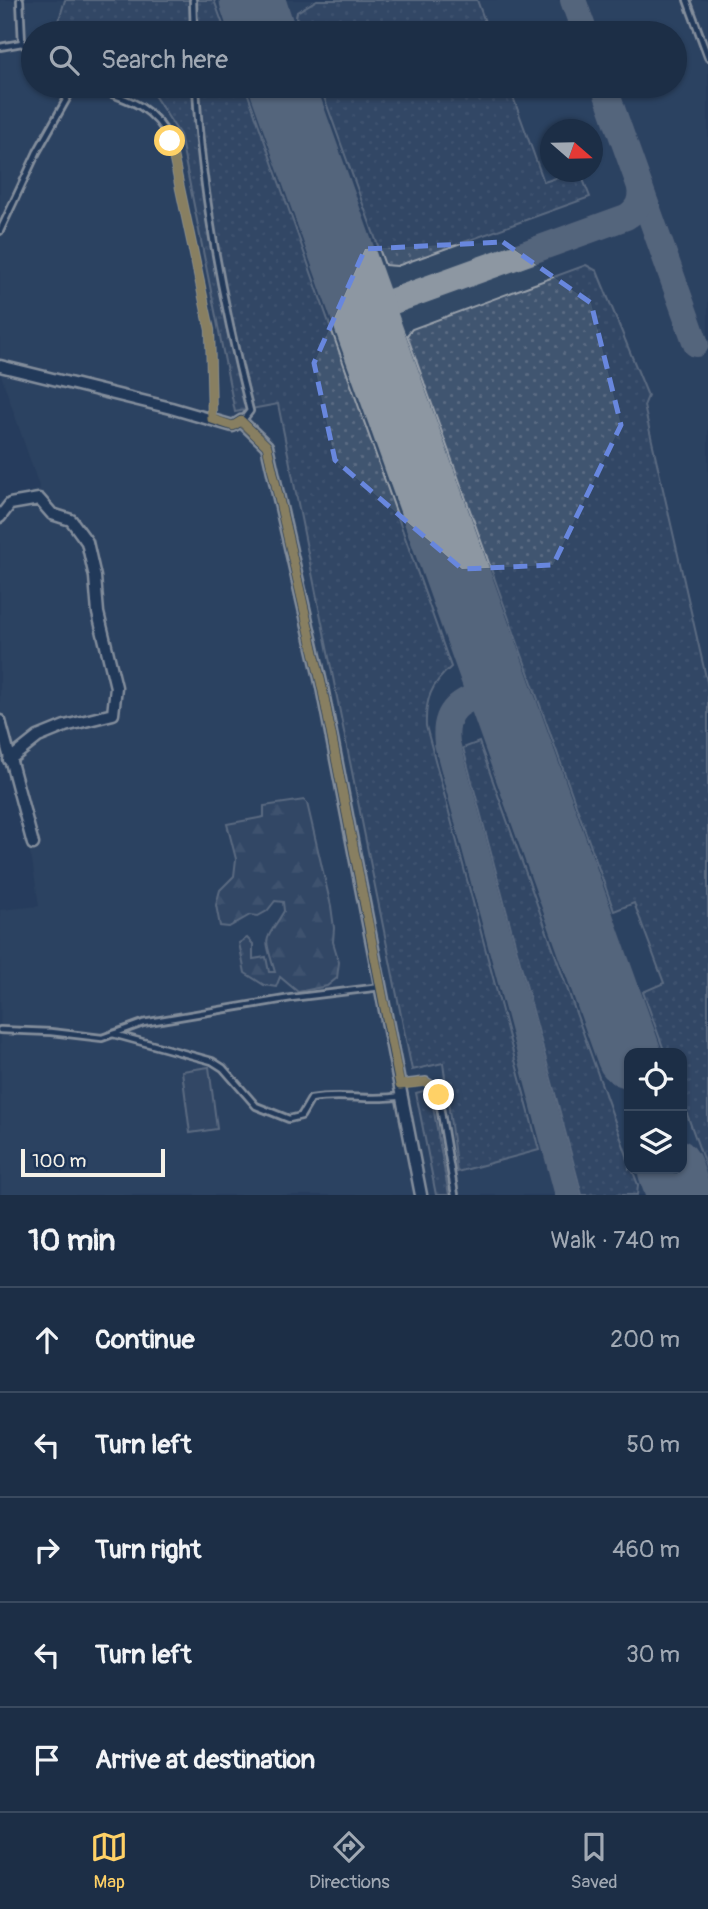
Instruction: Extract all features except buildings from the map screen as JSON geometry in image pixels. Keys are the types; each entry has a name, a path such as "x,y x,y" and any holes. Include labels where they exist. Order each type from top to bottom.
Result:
{"street":[{"path":"0,366 233,426 241,421 267,446 322,687 421,1195"},
{"path":"0,517 10,504 39,499 52,514 71,520 87,542 95,577 98,613 116,687 113,714 65,726 38,737 9,760"},
{"path":"0,721 33,844"}],"lane":[{"path":"20,0 21,22"},
{"path":"192,0 193,21"},
{"path":"687,0 708,57"},
{"path":"0,47 21,43"},
{"path":"0,231 37,152 67,98"},
{"path":"127,98 148,111 164,127 170,141 210,330 212,419"},
{"path":"196,98 198,136 216,257 250,411 241,421"},
{"path":"0,1030 102,1038 143,1023 291,998 382,987"},
{"path":"113,1034 212,1061 223,1068 256,1106 289,1119 301,1116 311,1099 384,1099 402,1096"},
{"path":"400,1085 426,1082 437,1089 455,1195"}],"highlighted area":[{"path":"503,242 591,303 621,425 553,565 462,569 335,460 314,363 365,249"}],"shaded area":[{"path":"0,0 708,0 708,1195 1,1195 0,910 39,906 32,860 15,798 0,722 0,501 40,489 0,372"}],"green space":[{"path":"65,0 214,0 222,21 59,21"},
{"path":"317,0 477,0 485,21 298,21 297,12"},
{"path":"156,98 249,98 451,667 431,693 426,726 539,1150 457,1172 443,1063 412,1070 278,404 235,412 180,135"},
{"path":"324,98 513,98 540,171 540,182 584,182 590,197 397,266 385,265"},
{"path":"586,265 597,271 648,396 644,406 708,686 708,1173 687,1114 687,1048 663,1048 643,992 664,983 634,903 614,911 407,335 412,329"},
{"path":"479,742 624,1147 624,1174 634,1174 638,1185 637,1195 582,1195 463,748"},
{"path":"304,800 307,803 331,906 333,942 339,962 337,978 327,986 298,992 280,977 276,987 264,985 245,973 239,943 247,938 253,944 253,959 266,957 269,972 275,972 267,939 284,911 283,902 275,901 267,911 258,916 250,915 229,927 220,926 216,905 220,890 234,876 236,859 227,824 264,817 264,806"},
{"path":"209,1067 217,1129 190,1133 182,1071"},
{"path":"423,1091 431,1095 449,1195 436,1195 416,1093"}],"taxiway":[{"path":"573,0 581,21"},
{"path":"363,312 626,217 634,211 640,200 640,187 608,98"},
{"path":"640,187 696,344"},
{"path":"498,687 459,705 448,720 447,743 568,1195"}],"runway":[{"path":"252,0 259,21"},
{"path":"286,98 626,1048"},
{"path":"672,1174 679,1195"}],"route":[{"path":"170,141 210,330 212,419 233,426 241,421 267,446 322,687 400,1085 426,1082 437,1089 439,1095"}]}
